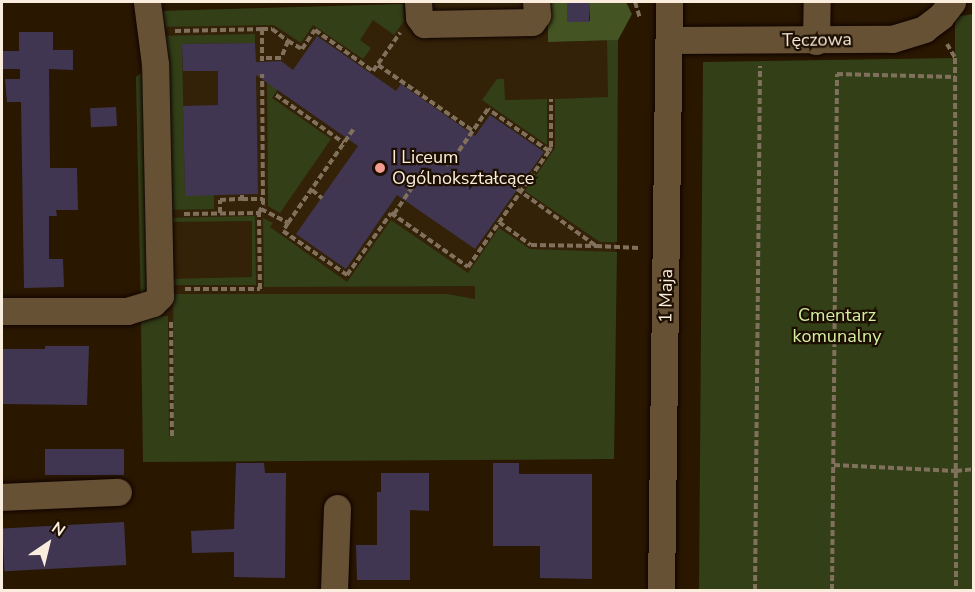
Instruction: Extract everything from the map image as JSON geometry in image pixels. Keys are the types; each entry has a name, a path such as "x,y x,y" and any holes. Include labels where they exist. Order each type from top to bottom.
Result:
{"street":[{"path":"2,311 127,311 153,303 160,296 155,64 147,2"},
{"path":"418,2 418,17 423,24 532,22 537,15 536,2"},
{"name":"1 Maja","path":"661,591 669,2"},
{"path":"816,41 817,2"},
{"name":"Tęczowa","path":"669,40 892,39 912,34 934,22 952,2"},
{"path":"2,497 118,492"},
{"path":"334,591 337,508"}],"path":[{"path":"934,22 955,58 956,591"},
{"path":"262,29 262,60 281,58 288,41"},
{"path":"150,32 272,29 302,49 315,30 373,71 402,32"},
{"path":"755,591 760,41"},
{"path":"378,65 473,131"},
{"path":"182,289 260,290 260,211 263,199 262,74"},
{"path":"832,591 837,74 955,77"},
{"path":"276,95 344,142"},
{"path":"394,214 468,267 519,191 549,152 551,147 551,99"},
{"path":"433,158 435,156 449,165 488,109 549,152"},
{"path":"355,127 283,231 347,275 416,181"},
{"path":"312,190 322,198"},
{"path":"519,191 596,246"},
{"path":"220,213 220,200 242,197 263,199"},
{"path":"159,214 260,211 288,224"},
{"path":"499,222 531,245 639,248"},
{"path":"171,312 172,436"},
{"path":"834,465 956,471 974,469"}],"shaded area":[{"path":"548,2 549,42 618,40 614,459 143,462 136,77 142,73 141,40 158,11"}],"green space":[{"path":"548,2 567,2 568,22 590,21 589,2 626,2 632,14 618,40 548,42"},
{"path":"403,4 404,21 394,35 373,20 360,40 371,48 363,59 313,25 301,43 274,25 158,27 158,11"},
{"name":"Cmentarz komunalny","path":"973,14 973,590 699,590 703,62 955,58 955,17"},
{"path":"255,34 255,43 182,44 185,195 214,195 214,209 165,210 158,36"},
{"path":"141,40 155,281 141,300 136,77 141,73"},
{"path":"607,40 618,40 617,242 600,242 525,191 555,148 555,99 608,97"},
{"path":"267,76 283,81 272,98 331,139 280,213 268,206"},
{"path":"497,79 504,79 505,100 547,99 547,145 482,100"},
{"path":"255,216 256,285 167,285 167,279 252,277 252,221 166,222 166,218"},
{"path":"263,218 273,223 270,227 347,282 391,220 468,273 499,228 530,249 617,252 614,459 143,462 141,316 168,316 169,436 174,436 173,294 447,294 475,299 475,286 264,287"}],"building":[{"path":"567,2 589,2 589,22 567,22"},
{"path":"19,32 53,32 53,50 73,50 73,70 49,69 50,168 77,168 78,210 56,210 57,216 49,216 49,259 63,259 64,287 24,288 21,102 7,102 5,79 20,79 20,69 2,69 2,51 19,51"},
{"path":"317,36 396,91 401,84 475,136 490,115 544,152 475,249 397,195 346,269 296,234 358,146 256,75 258,194 185,196 183,106 218,105 218,71 183,71 182,44 255,43 256,62 281,61 293,70"},
{"path":"116,107 117,126 91,127 90,108"},
{"path":"45,346 89,346 87,405 2,404 2,349 45,349"},
{"path":"45,449 124,449 124,475 45,475"},
{"path":"236,463 264,463 265,473 286,473 285,578 234,577 234,552 192,553 191,531 234,529"},
{"path":"493,463 519,463 519,474 592,474 592,579 540,578 540,546 493,546"},
{"path":"381,473 429,473 429,511 410,510 410,580 357,580 356,545 377,545 377,492 381,492"},
{"path":"124,522 126,565 4,571 2,528"}],"place":[{"name":"I Liceum Ogólnokształcące","path":"380,168"}]}
